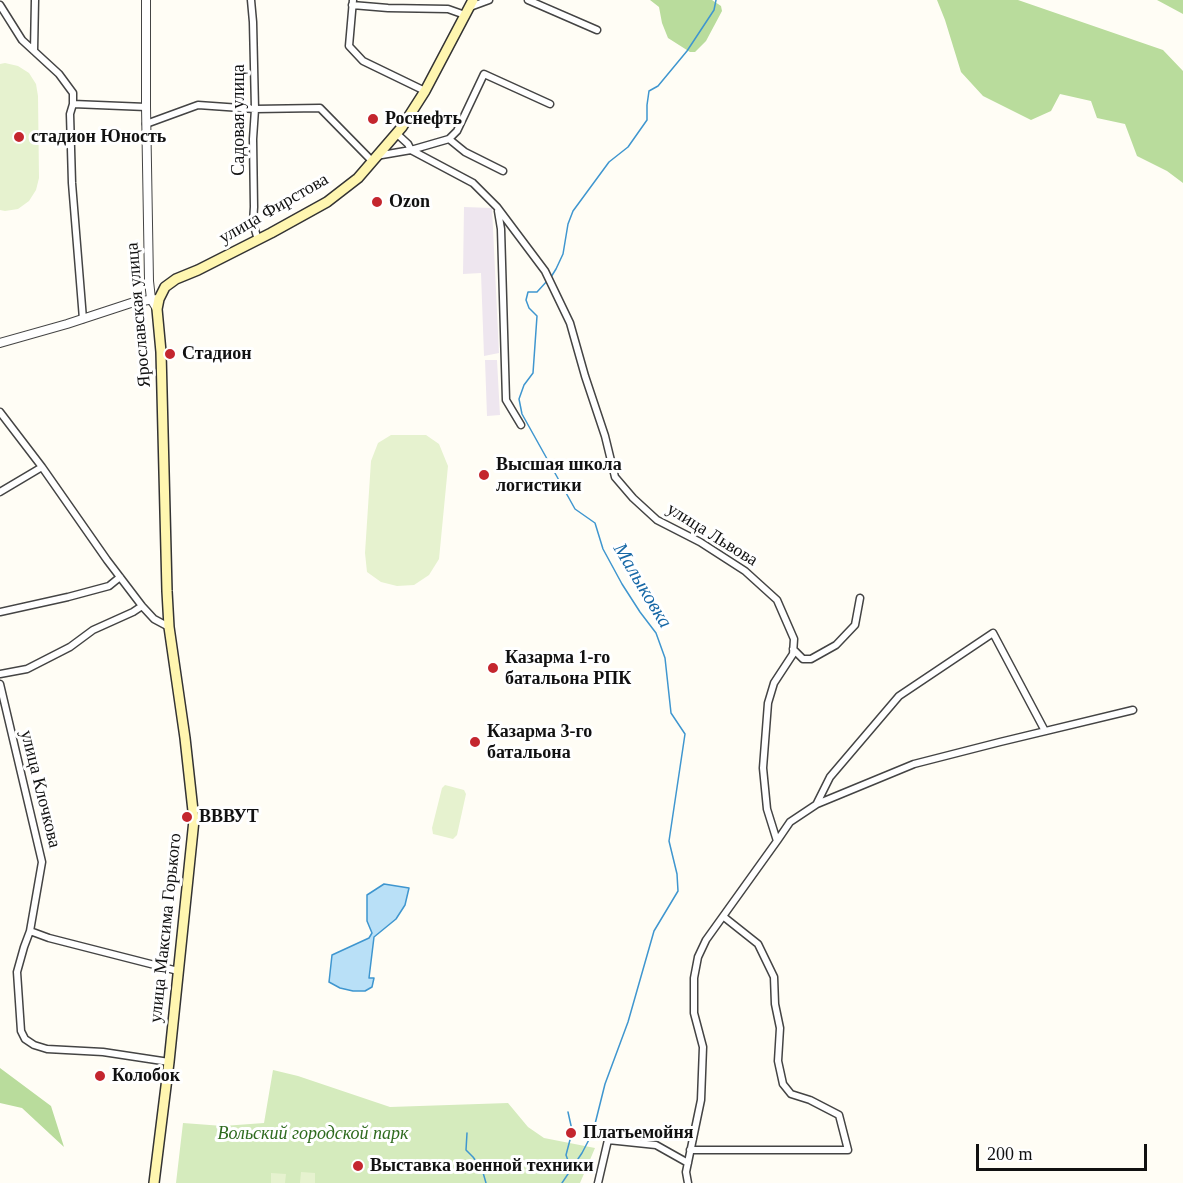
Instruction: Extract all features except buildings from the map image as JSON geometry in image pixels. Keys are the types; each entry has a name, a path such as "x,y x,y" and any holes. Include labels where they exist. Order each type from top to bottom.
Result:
{"main road":[{"name":"улица Фирстова","path":"155,299 176,279 258,240 327,202 358,177 396,133 425,91 469,7"},
{"name":"Ярославская улица","path":"155,299 161,352 169,627"},
{"name":"улица Максима Горького","path":"154,1183 194,820 169,627"}],"street":[{"path":"34,51 35,0"},
{"name":"Ярославская улица","path":"146,0 149,281 155,299"},
{"name":"Садовая улица","path":"251,0 255,109 253,224 258,240"},
{"path":"425,91 363,61 349,46 352,2 388,8 448,9 469,7 489,0"},
{"path":"528,0 597,30"},
{"path":"0,5 22,40 59,74 73,93 74,104 70,114 72,183 82,319"},
{"path":"146,124 198,105 255,109 320,108 374,158 449,139 457,131 484,74 550,104"},
{"path":"74,104 146,107"},
{"path":"396,133 411,150"},
{"path":"449,139 465,152 502,171"},
{"name":"улица Львова","path":"411,150 473,183 497,207 545,271 570,323 605,436 615,477 657,520 700,542 745,571 777,600 794,639 793,649"},
{"path":"497,207 501,229 506,400 520,425"},
{"path":"0,343 130,303 155,299"},
{"path":"0,412 142,606 154,619 169,627"},
{"path":"0,492 42,467"},
{"path":"0,612 109,586 120,577"},
{"path":"793,649 803,659 811,659 836,645 855,625 860,598"},
{"path":"0,674 27,669 70,647 93,630 142,606"},
{"path":"817,804 830,777 899,696 993,633 1045,731"},
{"path":"777,841 767,809 763,768 768,703 774,683 793,654 793,649"},
{"name":"улица Клочкова","path":"0,684 42,862 30,931 17,972 21,1031 25,1039 47,1049 103,1052 169,1062"},
{"path":"688,1183 686,1172 701,1100 703,1047 694,1013 694,978 698,957 706,940 790,822 817,804 914,764 1133,710"},
{"path":"690,1150 848,1150 839,1115 810,1100 792,1094 783,1084 778,1061 780,1028 775,1005 774,977 758,944 724,917"},
{"path":"30,931 178,972"},
{"path":"598,1183 608,1140 656,1145 688,1163"}],"shaded area":[{"path":"464,207 492,208 499,353 484,356 481,273 463,274"},
{"path":"485,360 497,360 500,415 487,416"}],"green space":[{"path":"650,0 712,0 721,6 722,11 706,41 695,52 690,52 668,38 659,7"},
{"path":"937,0 1018,0 1163,50 1183,71 1183,183 1167,171 1137,156 1125,124 1097,118 1091,101 1060,94 1051,111 1031,120 983,96 961,72"},
{"path":"1157,0 1183,0 1183,14"},
{"name":"стадион Юность","path":"0,64 18,66 29,73 36,84 39,178 36,190 29,201 18,209 5,211 0,210"},
{"path":"391,435 426,435 439,444 448,466 439,559 429,575 414,585 397,586 381,582 367,572 365,553 371,461 378,443"},
{"path":"445,785 464,790 466,794 457,835 453,839 433,834 432,828 442,788"},
{"path":"0,1068 51,1106 64,1147 22,1108 0,1103"},
{"name":"Вольский городской парк","path":"273,1070 298,1076 390,1107 508,1103 528,1127 544,1138 595,1148 580,1183 176,1183 183,1123 223,1126 264,1123"},
{"path":"301,1172 315,1173 315,1183 300,1183"},
{"path":"271,1173 286,1174 285,1183 271,1183"}],"water":[{"path":"384,884 409,888 405,905 396,919 374,937 369,978 374,978 372,987 365,991 340,988 329,982 332,955 369,938 372,933 367,921 367,895"}],"waterway":[{"name":"Малыковка","path":"551,277 563,254 568,224 573,211 609,162 628,147 647,120 649,91 658,86 687,51 714,10 716,0"},
{"name":"Малыковка","path":"548,280 537,292 528,292 526,300 529,308 537,316 533,373 524,385 519,399 522,414 575,509 595,523 603,549 622,584 656,633 665,658 671,713 685,734 669,841 677,874 678,891 654,931 628,1022 605,1084 593,1132 562,1183"},
{"path":"568,1112 572,1130"},
{"path":"467,1133 466,1150 482,1169 486,1183"},
{"path":"571,1136 566,1155 571,1169"}],"place":[{"name":"Роснефть","path":"373,119"},
{"name":"стадион Юность","path":"19,137"},
{"name":"Ozon","path":"377,202"},
{"name":"Стадион","path":"170,354"},
{"name":"Высшая школа логистики","path":"484,475"},
{"name":"Казарма 1-го батальона РПК","path":"493,668"},
{"name":"Казарма 3-го батальона","path":"475,742"},
{"name":"ВВВУТ","path":"187,817"},
{"name":"Колобок","path":"100,1076"},
{"name":"Платьемойня","path":"571,1133"},
{"name":"Выставка военной техники","path":"358,1166"}]}
